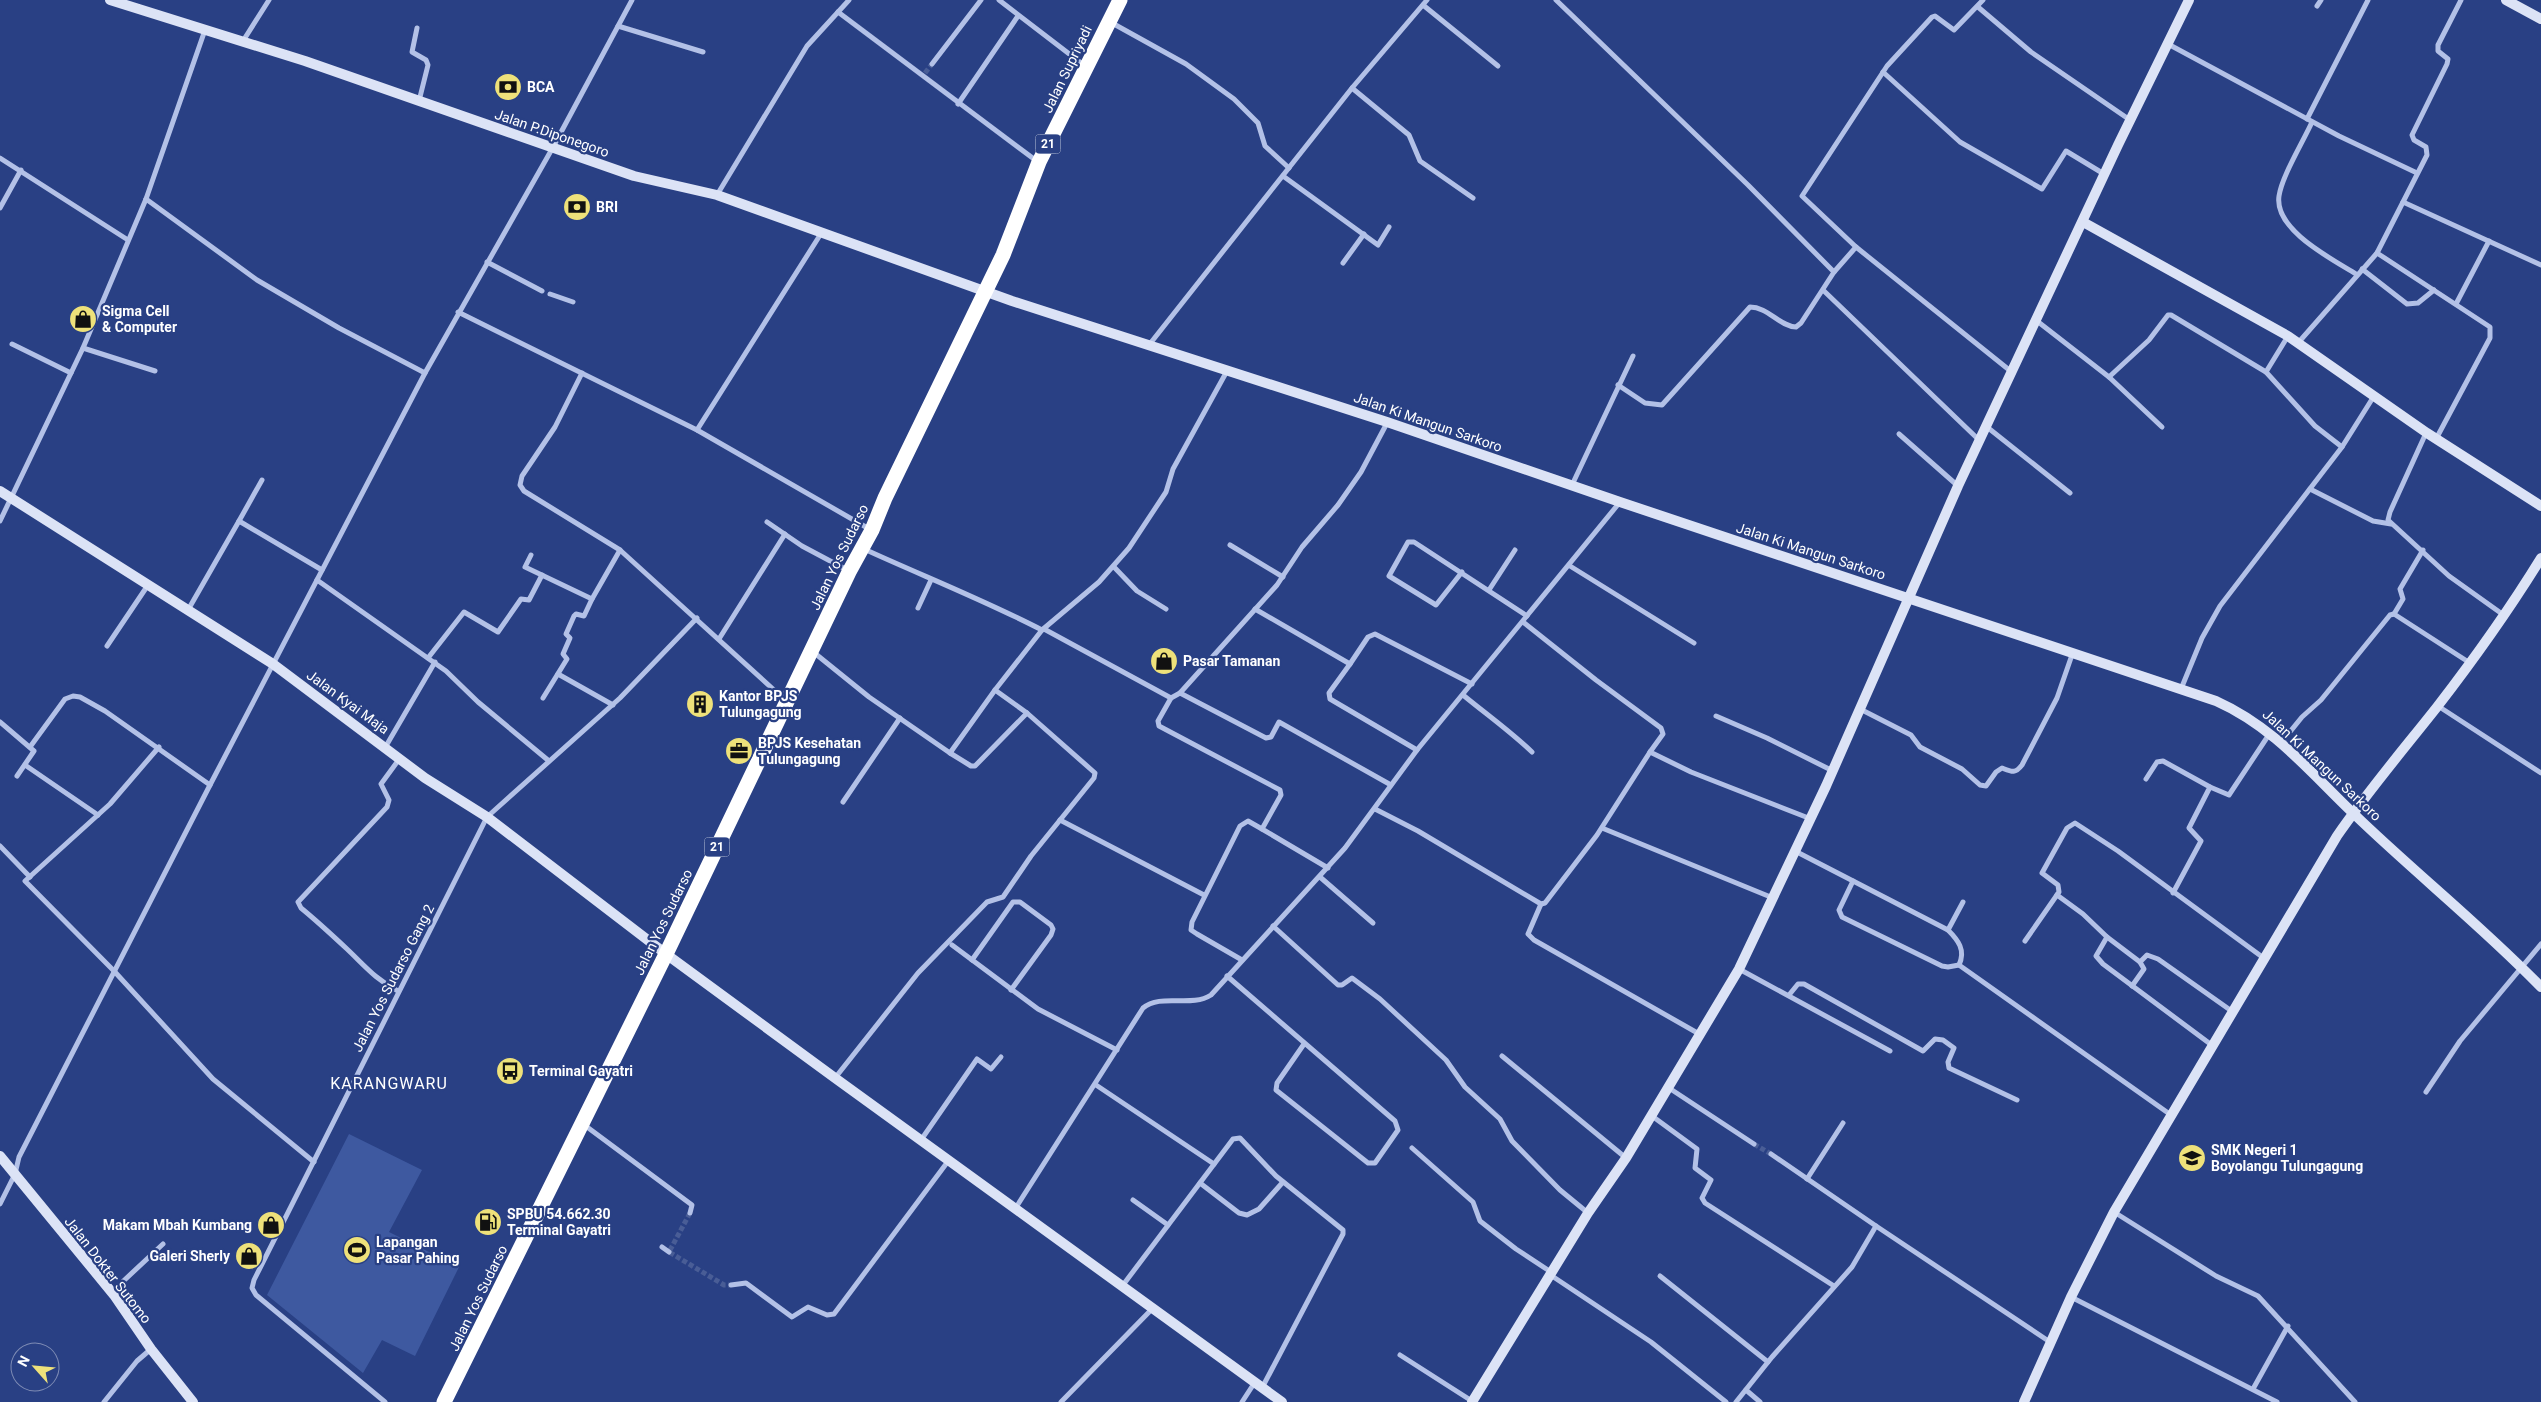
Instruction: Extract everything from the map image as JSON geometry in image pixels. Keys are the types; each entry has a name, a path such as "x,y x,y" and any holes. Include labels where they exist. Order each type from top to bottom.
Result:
{"highway":[{"name":"Jalan Supriyadi","path":"985,291 1003,254 1039,162 1120,0"},
{"name":"Jalan Yos Sudarso","path":"444,1402 666,954 849,572 872,530 885,498 985,291"}],"street":[{"name":"Jalan P.Diponegoro","path":"110,0 243,41 634,176 717,195 985,291"},
{"path":"243,41 269,0"},
{"path":"0,1204 15,1174 19,1157 114,971 425,372 552,149 632,0"},
{"path":"717,195 807,46 849,0"},
{"path":"932,64 981,0"},
{"path":"998,0 1087,68"},
{"path":"1556,0 1748,185 1834,272"},
{"path":"1983,0 1954,30 1935,16 1932,16 1883,72 1802,196 1856,247 2013,373"},
{"path":"1400,1355 1472,1402 1588,1213 1626,1158 1701,1035 1739,969 1811,819 1958,486 2013,373 2104,174 2190,0"},
{"path":"2318,6 2320,0"},
{"path":"2307,119 2368,0"},
{"path":"2297,344 2377,252 2428,152 2426,147 2413,138 2413,132 2447,64 2448,59 2438,51 2438,45 2461,0"},
{"path":"2506,0 2541,19"},
{"path":"1149,346 1352,88 1425,2 1498,66"},
{"path":"1978,7 2031,52 2130,120"},
{"path":"838,12 924,75 958,104 1039,162"},
{"path":"958,104 1018,16"},
{"path":"1109,22 1177,59 1234,99 1258,123 1265,146 1289,168"},
{"path":"618,26 703,52"},
{"path":"417,28 412,52 426,60 428,65 419,102"},
{"path":"0,521 83,348 146,200 205,30"},
{"path":"2168,44 2312,122 2417,173"},
{"path":"1883,72 1960,142 2042,189 2066,151 2104,174"},
{"path":"1352,88 1409,135 1420,161 1473,198"},
{"path":"2312,122 2281,189 2279,205 2300,237 2356,274"},
{"path":"0,158 128,240"},
{"path":"0,208 21,170"},
{"path":"1283,176 1378,245 1389,227"},
{"path":"146,200 257,280 339,328 425,372"},
{"path":"2403,202 2541,265"},
{"path":"2083,222 2288,336 2426,433 2541,506"},
{"path":"697,430 822,232"},
{"path":"1344,263 1364,234"},
{"path":"2456,304 2489,241"},
{"path":"1618,384 1645,403 1662,405 1744,311 1750,308 1760,309 1788,326 1796,327 1834,272 1856,247"},
{"path":"2377,252 2488,324 2491,334 2436,438"},
{"path":"487,262 542,291"},
{"path":"2362,269 2407,304 2418,303 2434,290"},
{"path":"1823,290 1980,441"},
{"name":"Jalan Ki Mangun Sarkoro","path":"985,291 1387,422 1572,486 2073,652 2233,708 2270,733 2353,813 2541,987"},
{"path":"550,294 573,302"},
{"path":"458,312 697,430 872,530"},
{"path":"2109,377 2148,340 2169,315 2266,372 2315,426 2342,448"},
{"path":"2037,321 2109,377 2162,427"},
{"path":"2266,372 2288,336"},
{"path":"12,344 71,373"},
{"path":"83,348 155,371"},
{"path":"1572,486 1618,384 1633,356"},
{"path":"950,753 995,690 1043,629 1114,567 1166,492 1173,469 1227,371"},
{"path":"582,373 555,427 522,476 520,485 524,491 620,550 697,618 787,702"},
{"path":"2181,690 2202,638 2220,606 2342,448 2374,396"},
{"path":"1262,829 1281,796 1280,790 1159,726 1158,723 1171,698 1180,693 1283,577 1302,547 1351,488 1387,422"},
{"path":"1987,427 2070,493"},
{"path":"2426,433 2388,520 2423,550 2449,576 2505,616"},
{"path":"1900,434 1958,486"},
{"path":"188,610 262,480"},
{"path":"2310,489 2373,520 2391,524"},
{"name":"Jalan Kyai Maja","path":"0,490 273,664 386,746 425,778 487,817 666,954 1282,1402"},
{"path":"1016,1209 1096,1085 1140,1012 1147,1005 1206,998 1227,976 1328,868 1375,809 1417,750 1570,566 1620,502"},
{"path":"239,522 322,570"},
{"path":"767,522 802,546 849,572"},
{"path":"719,639 785,534"},
{"path":"1462,572 1436,605 1389,576 1408,542 1412,541 1462,572 1527,616"},
{"path":"1230,545 1283,577"},
{"path":"861,548 1043,629 1171,698"},
{"path":"543,698 567,659 563,654 570,638 566,634 574,616 576,614 584,616 620,550"},
{"path":"1489,590 1515,550"},
{"path":"2281,743 2302,717 2321,700 2390,615 2394,614 2403,599 2400,589 2423,550"},
{"path":"531,555 525,567 592,599"},
{"path":"2024,1402 2071,1297 2114,1212 2353,813 2438,706 2505,616 2541,558"},
{"path":"1570,566 1694,644"},
{"path":"1114,567 1137,591 1166,610"},
{"path":"428,658 464,612 498,632 521,599 529,600 542,575"},
{"path":"317,580 435,662 478,702 549,761"},
{"path":"918,608 932,580"},
{"path":"107,646 148,585"},
{"path":"1255,609 1350,664"},
{"path":"2394,614 2470,662"},
{"path":"487,817 613,704 697,618"},
{"path":"1523,622 1596,680 1661,728 1663,734 1602,828 1549,901 1542,904 1528,934 1534,940 1701,1035"},
{"path":"1417,750 1330,700 1329,692 1368,637 1375,634 1472,684"},
{"path":"812,651 900,718 971,766 976,766 1027,713"},
{"path":"1860,709 1910,735 1920,747 1962,769 1980,786 1986,786 1996,772 2002,768 2013,773 2018,771 2022,765 2057,698 2073,652"},
{"path":"386,746 435,662"},
{"path":"558,674 613,704"},
{"path":"835,1078 918,973 987,902 1004,897 1031,856 1095,774 1027,713 995,690"},
{"path":"1180,693 1266,738 1271,737 1279,722 1391,785"},
{"path":"1463,695 1489,718 1504,726 1532,752"},
{"path":"30,747 65,699 73,696 105,711 159,747 210,785"},
{"path":"2438,706 2541,773"},
{"path":"1716,716 1767,738 1832,771"},
{"path":"843,802 900,718"},
{"path":"0,722 35,752 17,776"},
{"path":"2146,778 2157,762 2163,761 2228,795 2270,733"},
{"path":"159,747 98,815 25,881 114,971 213,1079 314,1162"},
{"path":"1650,752 1691,772 1811,819"},
{"path":"398,991 379,981 364,968 337,939 301,908 298,902 387,807 389,800 380,784 400,758"},
{"path":"25,766 98,815"},
{"path":"2173,893 2202,841 2189,828 2210,787"},
{"path":"1375,809 1418,831 1542,904"},
{"name":"Jalan Yos Sudarso Gang 2","path":"385,1402 256,1295 252,1288 254,1280 398,991 487,817"},
{"path":"1060,820 1204,896"},
{"path":"1242,960 1191,930 1204,896 1240,826 1248,821 1328,868"},
{"path":"2025,941 2057,895 2059,887 2042,873 2067,828 2075,823 2081,825 2265,960"},
{"path":"1602,828 1773,898"},
{"path":"0,846 30,876"},
{"path":"1795,851 1948,930 1962,951 1958,964"},
{"path":"1320,877 1372,922"},
{"path":"1853,881 1839,910 1840,915 1942,966 1948,967 1958,964"},
{"path":"2057,895 2083,914 2107,937 2140,962 2144,969 2132,986"},
{"path":"972,960 1013,902 1020,902 1043,919 1052,927 1053,932 1010,990"},
{"path":"1948,930 1963,902"},
{"path":"1273,926 1338,985 1342,985 1352,978 1385,1004 1446,1060 1465,1087 1500,1119 1512,1142 1560,1190 1588,1213"},
{"path":"2107,937 2096,956 2103,964 2214,1047"},
{"path":"2426,1092 2460,1041 2520,966 2541,944"},
{"path":"952,945 1010,990 1038,1008 1117,1050"},
{"path":"2140,962 2147,955 2151,955 2233,1012"},
{"path":"1958,964 2171,1115"},
{"path":"1739,969 1890,1051"},
{"path":"1227,976 1398,1125 1395,1138 1375,1163 1368,1162 1276,1090 1277,1083 1304,1044"},
{"path":"1789,995 1798,984 1804,984 1923,1051 1935,1039 1943,1040 1954,1048 1948,1062 1949,1068 2017,1100"},
{"path":"1502,1056 1626,1158"},
{"path":"921,1140 977,1059 992,1069 1001,1057"},
{"path":"1096,1085 1214,1164"},
{"path":"1669,1088 1754,1144"},
{"path":"1652,1116 1697,1149 1696,1168 1711,1180 1702,1198 1705,1203 1834,1286"},
{"path":"1807,1179 1843,1123"},
{"path":"582,1124 692,1205 690,1213"},
{"path":"1123,1285 1233,1139 1238,1137 1283,1182 1340,1227 1343,1234 1259,1385 1242,1402"},
{"path":"1412,1148 1473,1202 1480,1221 1516,1249 1651,1342 1726,1402"},
{"path":"1771,1154 2050,1342"},
{"name":"Jalan Dokter Sutomo","path":"0,1156 114,1295 151,1349 193,1402"},
{"path":"732,1285 746,1283 792,1317 808,1307 827,1315 834,1314 949,1160"},
{"path":"1200,1183 1239,1213 1247,1215 1259,1209 1283,1182"},
{"path":"1133,1200 1168,1225"},
{"path":"2114,1212 2216,1276 2258,1296 2288,1326 2355,1402"},
{"path":"1736,1402 1768,1362 1852,1267 1876,1226"},
{"path":"114,1295 117,1287 163,1244"},
{"path":"662,1247 669,1252"},
{"path":"1660,1276 1768,1362"},
{"path":"2071,1297 2277,1402"},
{"path":"1060,1402 1153,1308"},
{"path":"2253,1390 2288,1326"},
{"path":"104,1402 137,1362 151,1349"},
{"path":"1746,1390 1760,1402"}],"shaded area":[{"name":"Lapangan Pasar Pahing","path":"349,1134 422,1170 389,1232 459,1267 415,1356 382,1340 363,1373 267,1295"}],"tunnel":[{"path":"925,73 932,64"},
{"path":"1754,1144 1771,1154"},
{"path":"690,1213 669,1252 724,1285 731,1285"}],"place":[{"name":"BCA","path":"508,87"},
{"name":"BRI","path":"577,207"},
{"name":"Sigma Cell & Computer","path":"83,319"},
{"name":"Pasar Tamanan","path":"1164,661"},
{"name":"Kantor BPJS Tulungagung","path":"700,704"},
{"name":"BPJS Kesehatan Tulungagung","path":"739,751"},
{"name":"Terminal Gayatri","path":"510,1071"},
{"name":"SMK Negeri 1 Boyolangu Tulungagung","path":"2192,1158"},
{"name":"SPBU 54.662.30 Terminal Gayatri","path":"488,1222"},
{"name":"Makam Mbah Kumbang","path":"271,1225"},
{"name":"Lapangan Pasar Pahing","path":"357,1250"},
{"name":"Galeri Sherly","path":"249,1256"}],"district":[{"name":"KARANGWARU","path":"389,1083"}]}
